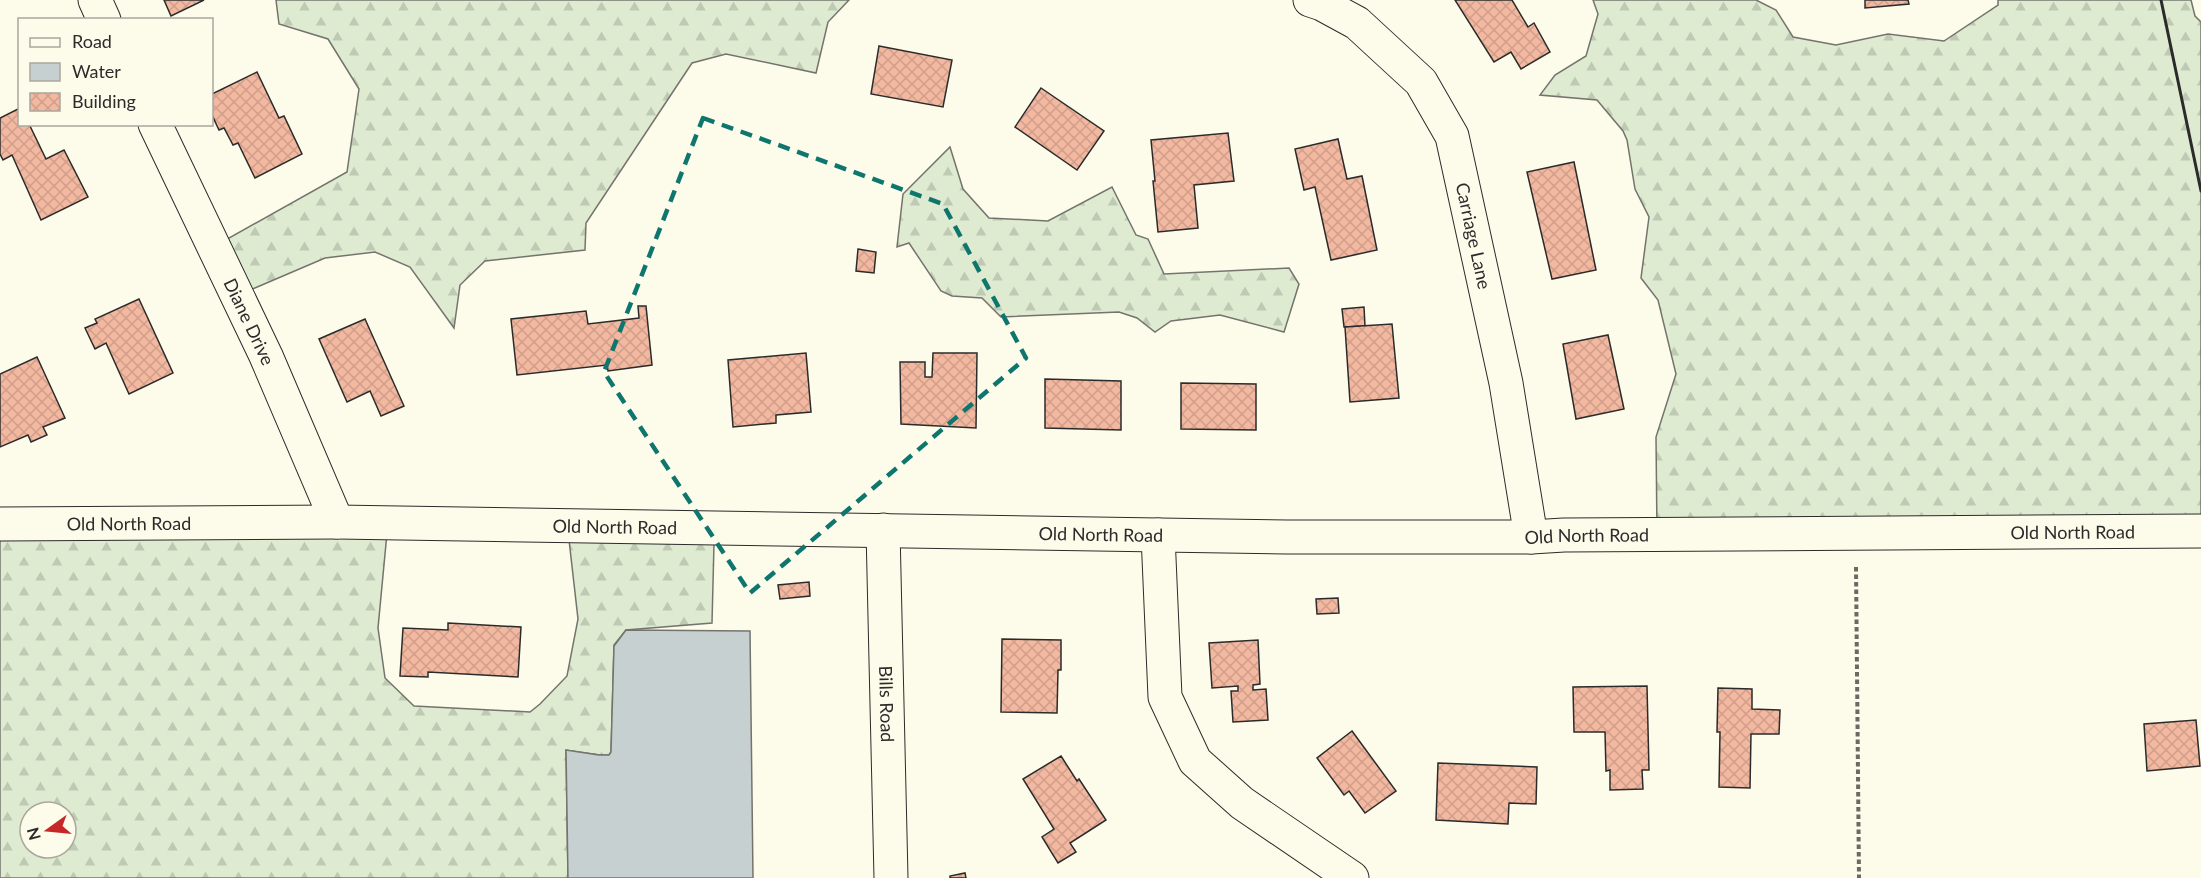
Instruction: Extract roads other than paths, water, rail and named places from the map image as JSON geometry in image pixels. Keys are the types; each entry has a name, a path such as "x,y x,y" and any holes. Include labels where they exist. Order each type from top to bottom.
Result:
{"street":[{"path":"95,0 103,18"},
{"name":"Carriage Lane","path":"1310,0 1357,23 1421,82 1452,136 1506,383 1531,537"},
{"name":"Diane Drive","path":"156,126 266,356 337,522"},
{"name":"Old North Road","path":"0,524 337,522 1158,535 1531,537 2201,531"},
{"name":"Bills Road","path":"883,530 891,878"},
{"path":"1158,535 1165,697 1195,761 1242,803 1352,878"}],"water":[{"path":"626,630 750,631 753,878 568,878 566,750 599,755 609,755 611,752 614,646"}]}
